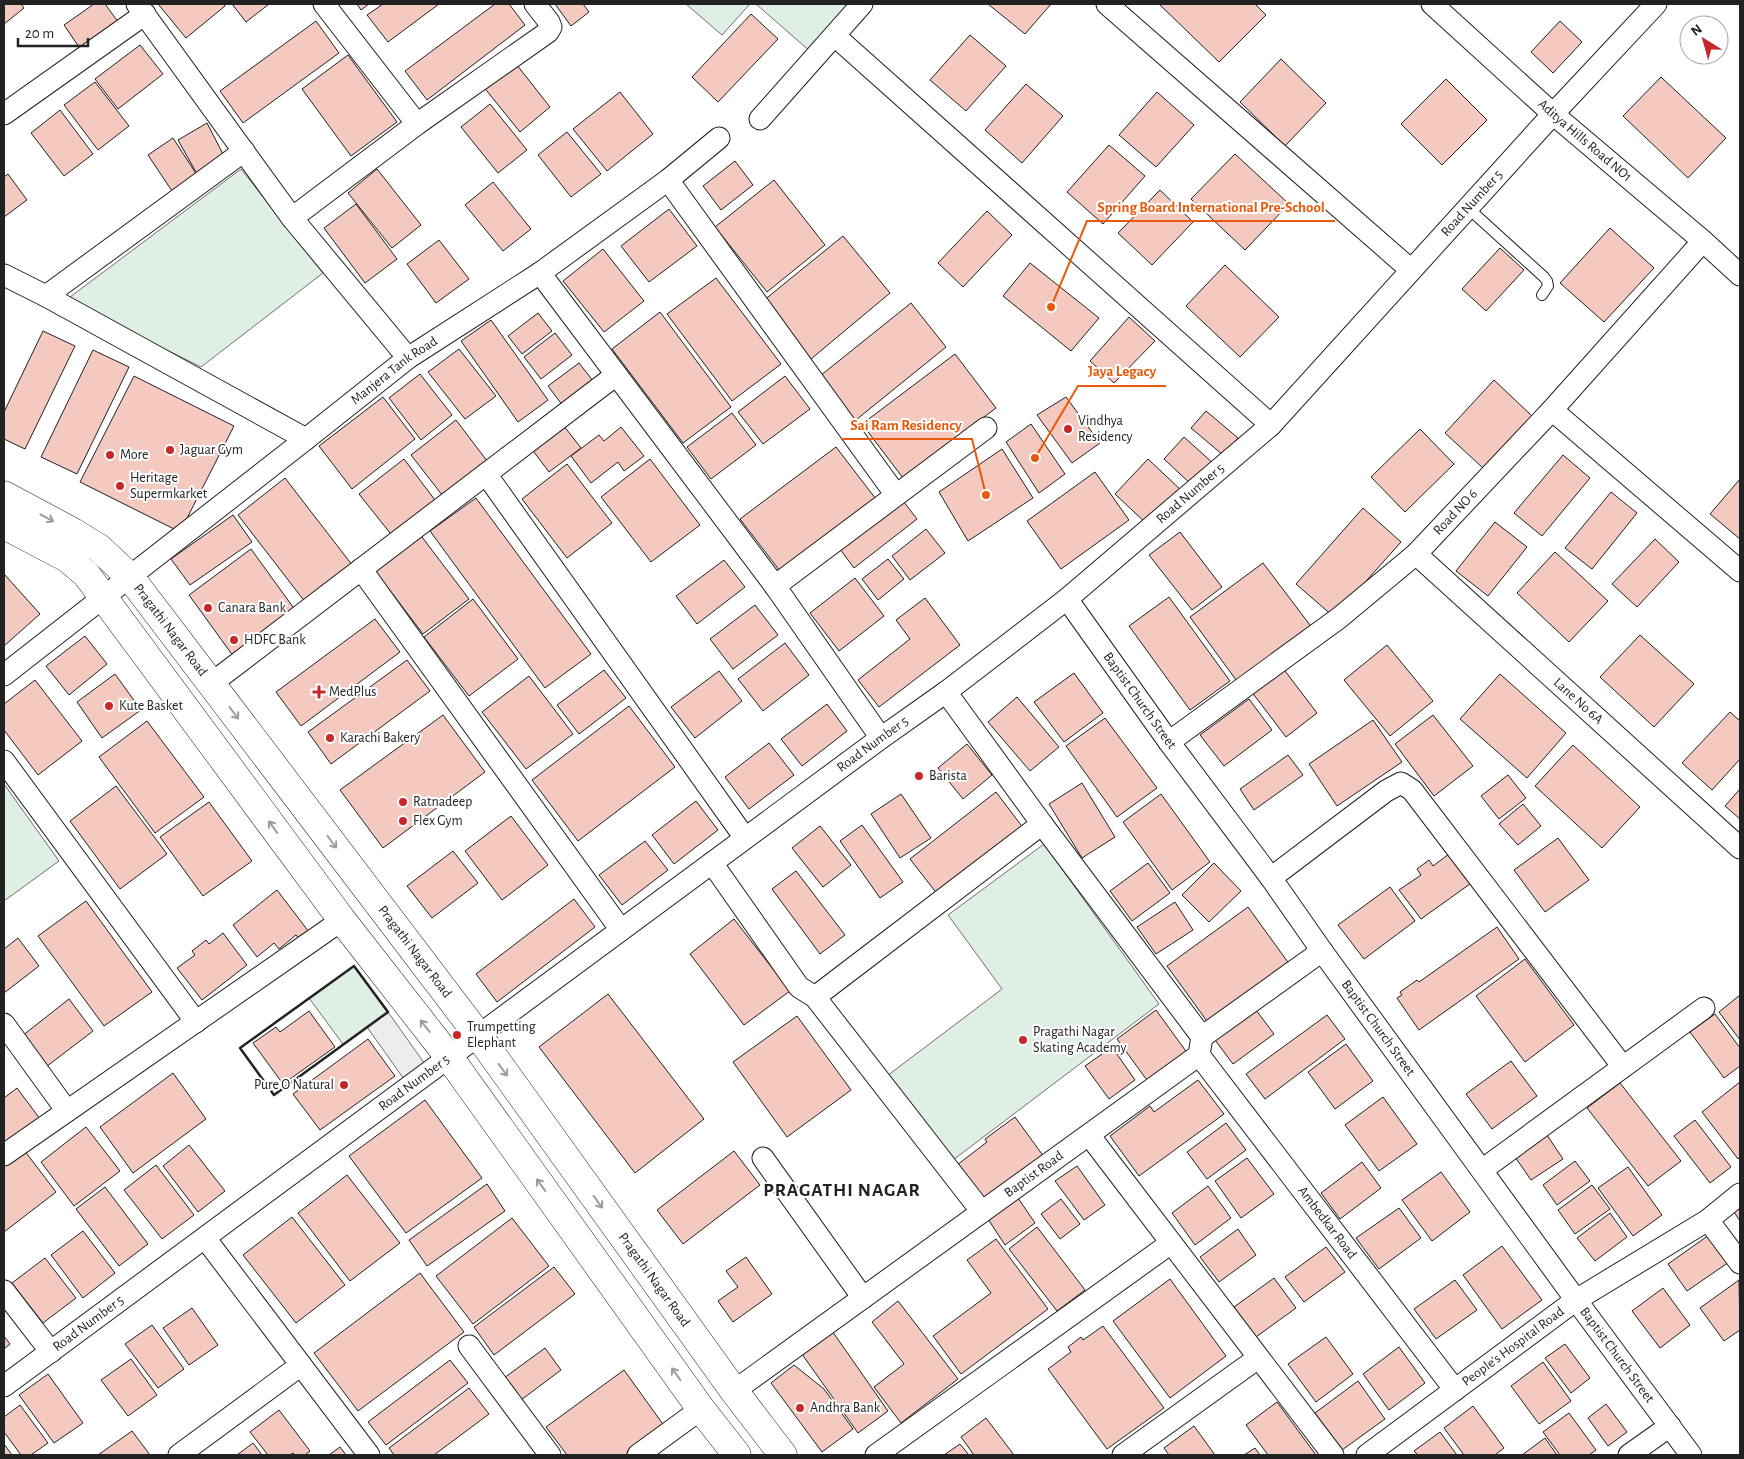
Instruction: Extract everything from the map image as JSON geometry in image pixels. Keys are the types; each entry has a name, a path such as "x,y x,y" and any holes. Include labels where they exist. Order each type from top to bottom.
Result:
{"main road":[{"name":"Pragathi Nagar Road","path":"4,495 99,548 130,577 478,1035 734,1391 783,1455"},
{"path":"4,525 67,558 86,574 342,920 449,1057 701,1409 737,1455"}],"street":[{"path":"324,4 417,124"},
{"path":"292,218 417,124 548,32 551,27 549,22 535,4"},
{"path":"1107,4 1411,270"},
{"name":"Road Number 5","path":"4,1386 712,862 946,692 1066,599 1271,425 1656,4"},
{"name":"Aditya Hills Road NO1","path":"1435,5 1554,114 1740,275"},
{"path":"760,118 835,36 850,8"},
{"path":"4,114 141,9 292,218 408,358"},
{"path":"835,36 1271,425"},
{"name":"Manjera Tank Road","path":"4,675 408,358 540,273 668,180 720,138"},
{"path":"46,296 244,151"},
{"path":"668,180 896,495"},
{"name":"Road NO 6","path":"1170,742 1339,618 1416,554 1552,410 1703,242"},
{"path":"540,273 775,586 881,738"},
{"path":"4,275 46,296 306,439"},
{"path":"212,683 616,375"},
{"path":"1552,410 1740,571"},
{"path":"775,586 986,428"},
{"path":"486,474 745,838"},
{"name":"Lane No 6A","path":"1416,554 1740,848"},
{"path":"362,569 621,930"},
{"name":"Baptist Church Street","path":"1066,599 1691,1455"},
{"name":"Ambedkar Road","path":"946,692 1201,1046 1455,1390"},
{"path":"4,761 196,1022"},
{"path":"1271,878 1386,791 1401,783 1412,790 1623,1068"},
{"path":"816,997 1042,824"},
{"path":"712,862 798,987 816,997 982,1212"},
{"path":"4,1156 342,920"},
{"name":"Baptist Road","path":"734,1391 1089,1135 1322,951"},
{"path":"1482,1170 1704,1008"},
{"path":"4,1024 67,1111"},
{"path":"1089,1135 1332,1455"},
{"path":"763,1158 863,1298"},
{"name":"People's Hospital Road","path":"1367,1455 1576,1300 1708,1220 1740,1194"},
{"path":"1708,1220 1740,1262"},
{"path":"205,1238 369,1455"},
{"path":"876,1455 1171,1244"},
{"path":"4,1291 51,1352"},
{"path":"469,1346 550,1455"},
{"path":"1123,1455 1258,1358"},
{"path":"189,1452 301,1365"},
{"path":"638,1455 701,1409"},
{"path":"1629,1455 1670,1426"}],"lane":[{"path":"1468,208 1544,277 1548,286 1542,295"}],"green space":[{"path":"686,4 750,4 722,35"},
{"path":"756,4 855,4 812,53"},
{"path":"241,169 323,273 201,367 66,300"},
{"path":"4,784 59,861 4,901"},
{"name":"Pragathi Nagar Skating Academy","path":"1044,844 1159,1004 953,1160 887,1076 1002,989 948,915"},
{"path":"354,966 388,1012 343,1044 309,998"}],"shaded area":[{"path":"388,1012 427,1067 406,1082 367,1027"}],"building":[{"path":"4,4 21,4 24,8 4,24"},
{"path":"94,4 105,4 119,23 81,50 64,25"},
{"path":"158,4 224,4 225,6 186,38"},
{"path":"232,4 269,4 246,22"},
{"path":"357,4 369,4 361,10"},
{"path":"383,4 439,4 388,42 367,15"},
{"path":"495,4 509,4 525,25 427,100 405,71"},
{"path":"555,4 583,4 589,12 571,26"},
{"path":"988,4 1051,4 1025,34"},
{"path":"1159,4 1255,4 1266,15 1219,62"},
{"path":"751,14 778,39 718,102 692,77"},
{"path":"316,21 339,53 243,123 220,91"},
{"path":"1560,21 1582,42 1553,73 1531,52"},
{"path":"970,35 1006,66 966,111 930,80"},
{"path":"140,45 163,74 118,109 95,79"},
{"path":"348,55 397,122 351,156 302,89"},
{"path":"1281,59 1326,103 1285,146 1240,102"},
{"path":"513,60 550,107 520,132 482,85"},
{"path":"1661,77 1726,138 1688,178 1623,116"},
{"path":"1446,79 1487,120 1442,165 1401,124"},
{"path":"95,82 129,126 98,150 64,105"},
{"path":"1026,84 1063,116 1022,163 985,130"},
{"path":"620,92 653,134 607,171 573,129"},
{"path":"1157,92 1194,125 1156,167 1119,135"},
{"path":"490,104 527,150 498,173 461,127"},
{"path":"60,110 93,154 64,176 31,133"},
{"path":"207,123 225,158 197,174 178,140"},
{"path":"567,132 601,174 571,197 538,155"},
{"path":"173,138 197,175 172,191 148,155"},
{"path":"1109,145 1145,176 1103,224 1067,192"},
{"path":"1235,154 1289,204 1245,250 1191,199"},
{"path":"735,161 753,185 721,210 703,186"},
{"path":"377,169 421,225 392,248 348,193"},
{"path":"8,174 27,200 4,217 4,177"},
{"path":"774,180 825,245 767,292 715,227"},
{"path":"493,182 531,229 503,251 465,205"},
{"path":"1160,190 1193,222 1152,265 1118,233"},
{"path":"356,204 397,259 365,283 324,228"},
{"path":"669,209 697,246 649,282 621,246"},
{"path":"987,211 1012,235 963,287 938,263"},
{"path":"1610,228 1654,268 1604,322 1560,283"},
{"path":"843,236 890,293 811,359 763,301"},
{"path":"439,240 469,279 436,303 407,264"},
{"path":"1500,248 1524,270 1486,311 1462,289"},
{"path":"603,249 644,301 604,332 563,281"},
{"path":"1030,263 1099,318 1071,351 1003,296"},
{"path":"1225,265 1279,317 1240,357 1186,306"},
{"path":"716,278 781,364 732,401 667,314"},
{"path":"911,303 946,347 851,424 815,380"},
{"path":"660,312 731,407 683,443 612,349"},
{"path":"538,313 552,331 522,354 508,336"},
{"path":"1129,317 1155,341 1114,383 1090,361"},
{"path":"491,320 548,400 518,422 461,341"},
{"path":"43,331 75,346 25,449 4,439 4,412"},
{"path":"555,333 572,355 541,379 524,357"},
{"path":"459,349 496,396 465,419 428,372"},
{"path":"93,350 129,367 77,474 41,457"},
{"path":"955,354 996,408 903,478 862,424"},
{"path":"579,363 597,386 566,410 548,386"},
{"path":"420,374 452,415 421,440 389,398"},
{"path":"134,376 234,426 180,532 80,482"},
{"path":"785,376 810,409 763,444 738,412"},
{"path":"1494,380 1532,416 1483,468 1445,433"},
{"path":"383,397 415,439 352,489 319,446"},
{"name":"Vindhya Residency","path":"1066,397 1100,443 1072,463 1037,415"},
{"path":"1206,411 1238,438 1223,455 1191,428"},
{"path":"732,413 756,445 711,479 687,447"},
{"path":"456,420 491,466 446,500 411,455"},
{"path":"560,421 581,448 549,472 528,444"},
{"path":"1031,424 1065,474 1039,493 1006,442"},
{"path":"621,427 644,456 624,471 618,462 591,483 571,456 599,435 604,441"},
{"path":"1420,429 1454,464 1405,512 1371,477"},
{"path":"1184,437 1215,465 1194,487 1164,459"},
{"path":"836,447 879,503 783,575 740,519"},
{"path":"1002,449 1033,498 968,541 939,492"},
{"path":"1563,455 1590,478 1542,536 1514,513"},
{"path":"404,459 438,504 394,538 359,494"},
{"path":"650,459 700,525 651,562 601,497"},
{"path":"1148,459 1183,492 1150,527 1115,494"},
{"path":"567,464 612,523 567,558 522,499"},
{"path":"1095,472 1129,520 1061,569 1027,521"},
{"path":"285,478 356,570 309,607 238,515"},
{"path":"1740,479 1740,539 1710,514"},
{"path":"1611,492 1637,513 1592,569 1565,548"},
{"path":"900,497 917,519 854,568 837,545"},
{"path":"476,498 591,654 545,688 430,531"},
{"path":"1363,508 1401,542 1334,617 1296,584"},
{"path":"233,515 252,542 190,585 171,559"},
{"path":"1495,522 1527,547 1488,596 1456,571"},
{"path":"926,529 945,553 910,580 892,556"},
{"path":"1180,532 1222,587 1192,610 1149,555"},
{"path":"419,533 469,599 423,634 373,568"},
{"path":"1655,539 1679,562 1637,607 1612,584"},
{"path":"251,549 298,614 236,660 189,595"},
{"path":"1555,552 1608,601 1569,642 1517,593"},
{"path":"888,559 904,579 878,600 862,579"},
{"path":"724,560 745,587 697,624 676,596"},
{"path":"1263,563 1313,629 1239,684 1190,617"},
{"path":"4,576 40,614 4,646"},
{"path":"855,578 884,616 839,651 810,613"},
{"path":"1169,597 1230,681 1190,710 1129,626"},
{"path":"925,598 960,645 879,707 858,680 910,639 896,620"},
{"path":"473,599 518,659 469,696 424,637"},
{"path":"755,605 778,635 733,669 710,639"},
{"path":"375,619 400,652 301,726 276,692"},
{"path":"1640,635 1694,684 1654,727 1600,677"},
{"path":"85,636 107,664 69,695 46,666"},
{"path":"785,643 809,675 763,711 738,679"},
{"path":"1387,645 1433,701 1390,736 1344,680"},
{"path":"407,660 430,691 331,764 308,732"},
{"path":"1282,667 1317,713 1286,737 1251,691"},
{"path":"604,670 626,698 579,734 557,705"},
{"path":"719,671 742,701 695,738 671,707"},
{"path":"1074,673 1103,713 1064,742 1034,702"},
{"name":"Kute Basket","path":"115,674 141,710 102,738 77,702"},
{"path":"1500,674 1566,733 1527,778 1460,719"},
{"path":"529,676 573,734 526,769 482,712"},
{"path":"35,680 82,741 38,775 4,730 4,704"},
{"path":"1017,697 1059,747 1030,771 988,722"},
{"path":"1249,699 1272,730 1224,766 1200,735"},
{"path":"827,704 847,731 802,766 781,739"},
{"path":"629,706 675,767 578,841 532,780"},
{"path":"1730,712 1740,721 1740,759 1712,790 1682,763"},
{"path":"443,715 485,772 383,848 340,790"},
{"path":"1433,715 1473,766 1434,796 1395,744"},
{"path":"1105,718 1157,788 1117,817 1066,746"},
{"path":"1373,720 1402,762 1337,806 1309,764"},
{"path":"147,721 204,797 155,833 99,757"},
{"path":"769,743 794,775 749,809 725,777"},
{"path":"967,744 992,775 963,799 938,768"},
{"path":"1573,745 1640,807 1602,848 1535,786"},
{"path":"1288,755 1303,775 1254,810 1240,789"},
{"path":"1508,775 1526,798 1499,819 1481,796"},
{"path":"1082,783 1115,837 1082,858 1049,804"},
{"path":"116,786 167,854 120,889 70,821"},
{"path":"1740,789 1740,819 1725,806"},
{"path":"996,792 1024,829 938,895 910,859"},
{"path":"901,794 931,838 900,858 871,814"},
{"path":"1161,794 1210,862 1172,890 1123,822"},
{"path":"696,801 718,830 674,864 652,835"},
{"path":"209,802 252,861 203,896 160,837"},
{"path":"1523,804 1541,826 1518,845 1499,824"},
{"path":"511,816 548,865 502,900 465,851"},
{"path":"862,825 903,882 880,898 840,841"},
{"path":"820,826 851,865 823,887 792,848"},
{"path":"1558,838 1589,880 1545,912 1514,870"},
{"path":"645,841 668,870 622,905 599,875"},
{"path":"453,851 478,883 432,918 407,886"},
{"path":"1449,854 1470,884 1421,919 1399,890 1421,875 1417,869 1429,860 1433,866"},
{"path":"1148,863 1170,893 1132,921 1110,891"},
{"path":"1214,863 1241,891 1209,922 1182,895"},
{"path":"796,871 845,935 820,954 772,889"},
{"path":"1390,887 1415,921 1364,959 1338,925"},
{"path":"277,890 309,932 300,940 296,935 279,949 274,943 257,957 233,925"},
{"path":"574,899 595,927 497,1002 476,974"},
{"path":"86,901 152,992 104,1026 38,936"},
{"path":"1175,902 1193,930 1156,954 1137,927"},
{"path":"1248,907 1290,965 1209,1024 1167,966"},
{"path":"734,919 790,991 744,1025 690,954"},
{"path":"1497,927 1519,959 1419,1030 1397,998 1402,995 1400,992 1417,980 1419,982"},
{"path":"223,933 247,965 202,1000 177,968 195,955 192,951 206,940 209,944"},
{"path":"18,938 39,966 4,993 4,949"},
{"path":"1525,959 1574,1025 1525,1062 1476,996"},
{"path":"608,994 704,1119 635,1173 539,1047"},
{"path":"1740,995 1740,1040 1719,1012"},
{"path":"69,999 93,1031 46,1067 22,1036"},
{"path":"1253,1006 1274,1034 1233,1064 1212,1036"},
{"path":"1156,1010 1188,1054 1149,1083 1117,1039"},
{"path":"309,1011 335,1047 283,1084 253,1043 276,1027 280,1032"},
{"path":"1715,1014 1740,1048 1740,1066 1724,1078 1690,1032"},
{"path":"1327,1015 1345,1039 1265,1099 1246,1074"},
{"path":"797,1016 851,1090 787,1137 733,1062"},
{"name":"Pure O Natural","path":"368,1039 395,1076 320,1130 293,1094"},
{"path":"1346,1044 1373,1081 1335,1109 1308,1072"},
{"path":"1112,1047 1135,1080 1109,1099 1085,1066"},
{"path":"1511,1061 1537,1096 1492,1129 1466,1094"},
{"path":"173,1073 206,1119 133,1173 100,1127"},
{"path":"1198,1080 1224,1114 1139,1176 1110,1136 1150,1106 1154,1112"},
{"path":"1740,1082 1740,1157 1738,1159 1702,1112"},
{"path":"1620,1083 1681,1161 1648,1186 1587,1108"},
{"path":"17,1088 40,1119 4,1144 4,1098"},
{"path":"1383,1097 1417,1144 1379,1171 1345,1125"},
{"path":"425,1100 482,1178 406,1233 349,1156"},
{"path":"1015,1117 1047,1161 987,1205 957,1165 987,1142 985,1139"},
{"path":"1695,1120 1731,1167 1710,1183 1674,1136"},
{"path":"1226,1123 1246,1150 1207,1179 1187,1152"},
{"path":"86,1127 120,1171 74,1206 41,1162"},
{"path":"1545,1132 1563,1159 1531,1180 1513,1154"},
{"path":"189,1145 225,1191 198,1212 163,1166"},
{"path":"24,1150 56,1192 4,1232 4,1165"},
{"path":"734,1151 760,1185 683,1244 657,1210"},
{"path":"1247,1158 1274,1194 1241,1218 1215,1181"},
{"path":"1575,1161 1590,1181 1557,1205 1543,1185"},
{"path":"1362,1162 1381,1188 1340,1219 1321,1193"},
{"path":"156,1165 194,1215 162,1239 124,1190"},
{"path":"1077,1166 1105,1205 1084,1220 1055,1181"},
{"path":"1628,1167 1662,1215 1633,1236 1598,1188"},
{"path":"1441,1172 1470,1212 1432,1241 1402,1200"},
{"path":"347,1175 400,1243 350,1281 298,1213"},
{"path":"487,1184 505,1211 427,1266 409,1240"},
{"path":"1592,1185 1610,1209 1575,1234 1558,1210"},
{"path":"1208,1186 1231,1218 1195,1245 1172,1213"},
{"path":"105,1187 148,1244 119,1266 76,1209"},
{"path":"1018,1198 1035,1223 1005,1245 988,1219"},
{"path":"1061,1199 1080,1224 1060,1239 1041,1214"},
{"path":"1399,1208 1421,1238 1379,1269 1356,1238"},
{"path":"1740,1208 1740,1221 1734,1212"},
{"path":"1610,1213 1627,1237 1595,1261 1577,1238"},
{"path":"292,1217 345,1285 296,1323 243,1255"},
{"path":"512,1218 549,1266 473,1324 436,1276"},
{"path":"1037,1227 1085,1290 1057,1311 1009,1249"},
{"path":"1238,1229 1256,1255 1219,1282 1200,1257"},
{"path":"83,1231 115,1273 83,1298 51,1255"},
{"path":"1709,1235 1729,1262 1687,1291 1668,1264"},
{"path":"996,1239 1048,1309 961,1374 933,1336 991,1293 967,1260"},
{"path":"1502,1246 1542,1300 1502,1329 1463,1275"},
{"path":"1326,1247 1345,1272 1304,1302 1285,1277"},
{"path":"746,1257 772,1294 733,1322 718,1301 738,1287 726,1271"},
{"path":"45,1258 76,1298 43,1323 12,1283"},
{"path":"554,1267 575,1294 494,1355 474,1327"},
{"path":"420,1273 464,1332 358,1411 314,1353"},
{"path":"1274,1278 1296,1308 1256,1337 1234,1307"},
{"path":"1170,1279 1226,1356 1170,1398 1113,1321"},
{"path":"1455,1280 1477,1310 1436,1339 1414,1309"},
{"path":"1739,1280 1740,1330 1724,1341 1700,1308"},
{"path":"1663,1288 1690,1325 1660,1348 1632,1311"},
{"path":"898,1301 958,1379 901,1423 874,1387 904,1364 872,1322"},
{"path":"192,1308 218,1345 189,1365 163,1328"},
{"path":"152,1325 184,1369 158,1388 125,1344"},
{"path":"1103,1326 1164,1408 1107,1449 1048,1369 1071,1352 1068,1347 1081,1337 1083,1340"},
{"path":"830,1328 888,1411 858,1433 799,1350"},
{"path":"4,1336 10,1344 4,1349"},
{"path":"1326,1337 1353,1374 1316,1402 1288,1364"},
{"path":"1565,1344 1590,1378 1571,1393 1545,1358"},
{"path":"1399,1347 1425,1383 1389,1410 1363,1374"},
{"path":"545,1348 561,1370 521,1400 504,1378"},
{"path":"131,1359 157,1395 128,1416 101,1380"},
{"path":"450,1360 468,1383 386,1445 368,1422"},
{"path":"1543,1362 1571,1401 1539,1424 1511,1386"},
{"path":"794,1365 824,1389 853,1429 822,1452 771,1383"},
{"path":"624,1370 665,1427 625,1455 567,1455 546,1427"},
{"path":"48,1374 83,1423 54,1443 19,1395"},
{"path":"1358,1381 1385,1419 1342,1450 1315,1413"},
{"path":"469,1388 489,1414 434,1455 394,1455 389,1448"},
{"path":"1277,1402 1316,1455 1268,1455 1246,1425"},
{"path":"1606,1404 1627,1432 1608,1446 1588,1418"},
{"path":"20,1405 48,1443 31,1455 21,1455 4,1432 4,1417"},
{"path":"1473,1406 1504,1448 1495,1455 1464,1455 1444,1428"},
{"path":"279,1410 310,1451 305,1455 295,1455 293,1453 290,1455 268,1455 250,1432"},
{"path":"1569,1413 1596,1450 1589,1455 1560,1455 1543,1432"},
{"path":"986,1418 1014,1455 974,1455 961,1437"},
{"path":"1194,1426 1215,1455 1169,1455 1164,1448"},
{"path":"132,1431 150,1455 98,1455"},
{"path":"1440,1432 1457,1455 1418,1455 1414,1451"},
{"path":"1545,1438 1557,1455 1522,1455"},
{"path":"253,1443 262,1455 237,1455"},
{"path":"4,1444 12,1455 4,1455"},
{"path":"960,1444 969,1455 944,1455"},
{"path":"340,1447 346,1455 329,1455"},
{"path":"1255,1448 1260,1455 1244,1455"}],"wall":[{"path":"354,966 388,1012 274,1095 240,1048 354,966"}],"place":[{"name":"Spring Board International Pre-School","path":"1051,307"},
{"name":"Vindhya Residency","path":"1068,429"},
{"name":"Jaguar Gym","path":"170,450"},
{"name":"More","path":"110,455"},
{"name":"Jaya Legacy","path":"1035,458"},
{"name":"Heritage Supermkarket","path":"120,486"},
{"name":"Sai Ram Residency","path":"986,495"},
{"name":"Canara Bank","path":"208,608"},
{"name":"HDFC Bank","path":"234,640"},
{"name":"MedPlus","path":"319,692"},
{"name":"Kute Basket","path":"109,706"},
{"name":"Karachi Bakery","path":"330,738"},
{"name":"Barista","path":"919,776"},
{"name":"Ratnadeep","path":"403,802"},
{"name":"Flex Gym","path":"403,821"},
{"name":"Trumpetting Elephant","path":"457,1035"},
{"name":"Pragathi Nagar Skating Academy","path":"1023,1040"},
{"name":"Pure O Natural","path":"344,1085"},
{"name":"Andhra Bank","path":"800,1408"}],"district":[{"name":"PRAGATHI NAGAR","path":"842,1190"}]}
